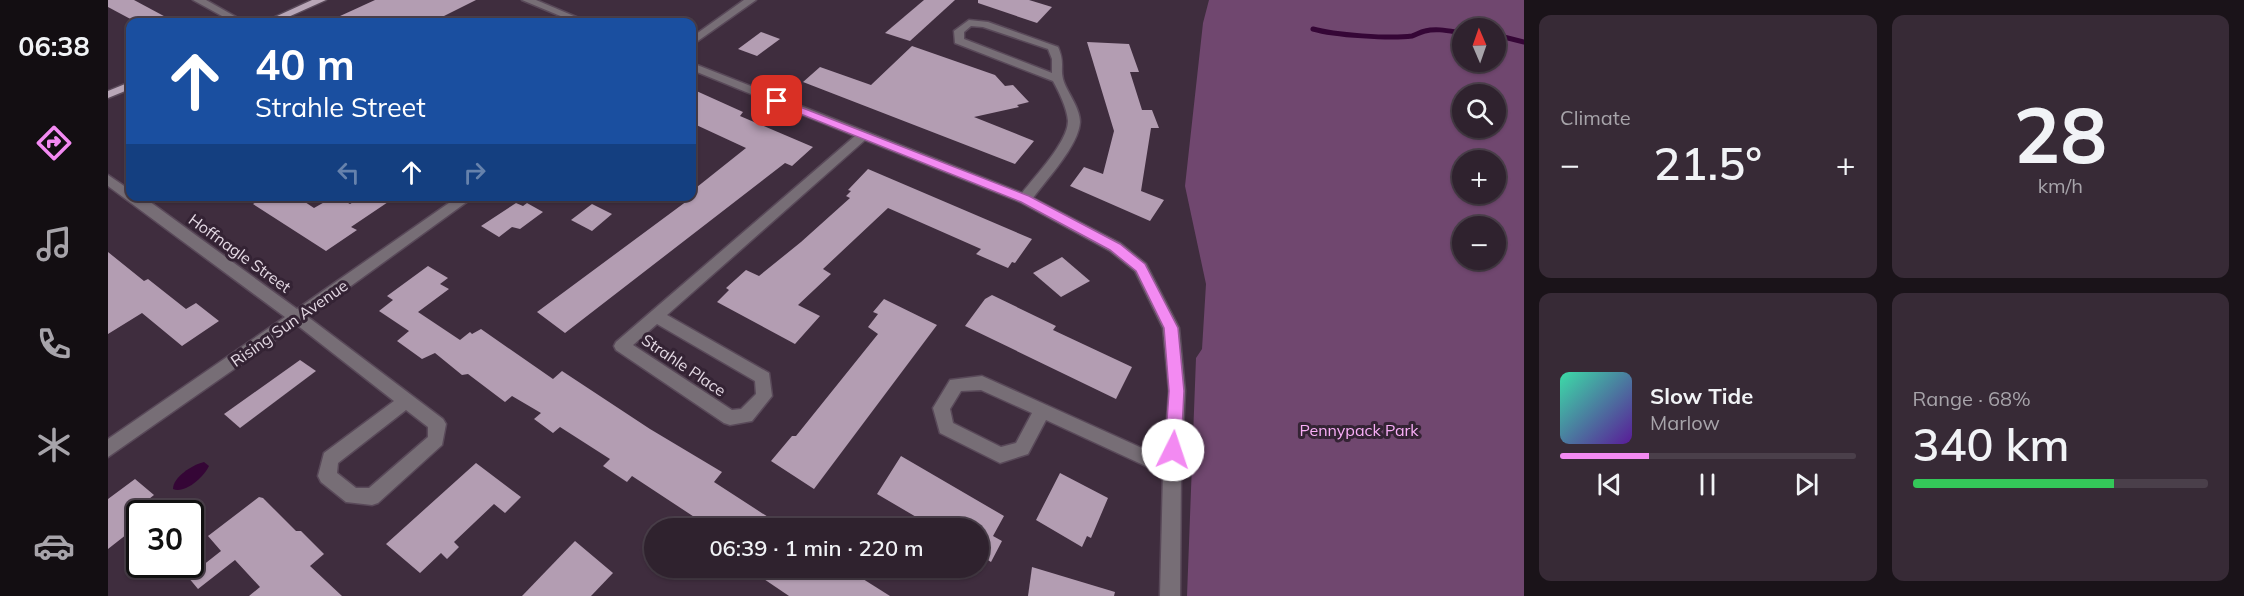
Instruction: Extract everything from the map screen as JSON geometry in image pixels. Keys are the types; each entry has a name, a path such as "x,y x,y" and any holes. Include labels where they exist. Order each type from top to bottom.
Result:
{"main road":[{"path":"278,18 321,0"},
{"path":"108,95 126,87"}],"street":[{"path":"198,0 232,18"},
{"path":"528,0 573,18"},
{"path":"696,39 751,0"},
{"path":"1025,199 1068,142 1074,122 1066,94 1057,79 1058,59 1053,47 984,24 969,23 959,31 959,41 1057,79"},
{"path":"696,68 1025,199 1115,247 1141,268 1171,328 1177,391 1172,470 1170,596"},
{"name":"Strahle Place","path":"656,316 763,378 764,396 746,416 730,418 622,346 656,316 863,135"},
{"name":"Hoffnagle Street","path":"108,179 126,192"},
{"name":"Hoffnagle Street","path":"138,201 297,316 437,424 436,440 372,497 352,496 327,476 330,459 406,401"},
{"name":"Rising Sun Avenue","path":"108,449 463,201"},
{"path":"1042,410 1022,448 1000,455 946,428 941,408 956,385 982,383 1042,410 1172,470"}],"green space":[{"name":"Pennypack Park","path":"1209,0 1524,0 1524,596 1187,596 1196,358 1202,349 1206,284 1185,186 1203,23"}],"shaded area":[{"path":"204,462 209,466 199,479 183,489 173,489 176,480 184,472"}],"building":[{"path":"108,0 134,0 168,18 129,18 108,7"},
{"path":"375,0 476,0 440,18 336,18"},
{"path":"924,0 955,0 910,41 885,33"},
{"path":"978,0 1029,0 1052,7 1037,23 978,3"},
{"path":"761,32 780,39 757,56 738,49"},
{"path":"1087,42 1129,44 1139,72 1130,72 1142,110 1152,110 1159,128 1151,128 1141,191 1164,200 1150,221 1070,186 1084,167 1103,174 1114,131"},
{"path":"912,46 995,75 1005,86 1013,85 1029,102 1017,105 1019,107 974,117 1034,141 1015,164 803,82 820,67 871,85"},
{"path":"696,91 743,112 740,116 813,147 792,166 785,163 565,333 537,312 687,201 696,201 696,188 746,148 696,125"},
{"path":"868,169 1032,239 1015,263 1012,262 1008,268 976,254 981,249 888,208 823,269 831,274 798,305 820,316 795,344 717,302 729,290 726,288 746,270 759,276 801,242 850,198 846,196 851,191 848,190"},
{"path":"258,201 304,201 314,208 326,201 344,201 350,204 355,201 390,201 351,227 357,230 326,251 253,204"},
{"path":"516,203 523,206 527,203 543,212 520,229 512,227 499,237 481,226"},
{"path":"592,204 612,214 592,231 571,220"},
{"path":"108,252 144,281 148,279 186,309 196,303 219,321 182,346 142,313 108,334"},
{"path":"1062,257 1090,281 1061,297 1033,273"},
{"path":"428,266 448,278 440,284 449,289 418,312 460,340 470,332 472,334 481,329 553,379 562,371 650,429 722,472 714,482 770,518 696,518 632,476 627,482 603,466 610,459 560,427 553,433 534,419 541,413 512,396 505,402 468,374 462,375 435,353 422,359 397,341 409,331 379,311 393,300 387,296"},
{"path":"992,295 1056,326 1053,330 1132,367 1116,399 965,326 985,299"},
{"path":"884,299 937,325 814,489 771,461 792,436 796,436 878,334 868,327 878,314 873,312"},
{"path":"300,360 316,371 240,428 224,414"},
{"path":"901,456 1004,516 993,536 1002,541 991,562 989,561 989,518 918,518 877,494"},
{"path":"476,463 521,497 505,513 494,504 454,542 459,547 447,559 441,553 420,573 386,544"},
{"path":"1060,473 1108,498 1091,538 1087,536 1082,547 1036,520"},
{"path":"135,479 154,495 148,500 126,500 126,535 108,549 108,499"},
{"path":"259,497 263,498 296,531 301,531 324,554 310,566 342,596 249,596 260,587 235,560 198,589 189,578 204,578 204,564 221,551 208,536"},
{"path":"575,541 613,573 591,596 522,596"},
{"path":"1032,567 1115,592 1114,596 1028,596"},
{"path":"762,578 861,578 890,596 789,596"}],"waterway":[{"path":"1313,29 1377,37 1412,36 1423,31 1434,30 1452,31"},
{"path":"1506,38 1524,42"}],"route":[{"path":"777,101 1025,199 1115,247 1141,268 1171,328 1177,391 1173,450"}]}
